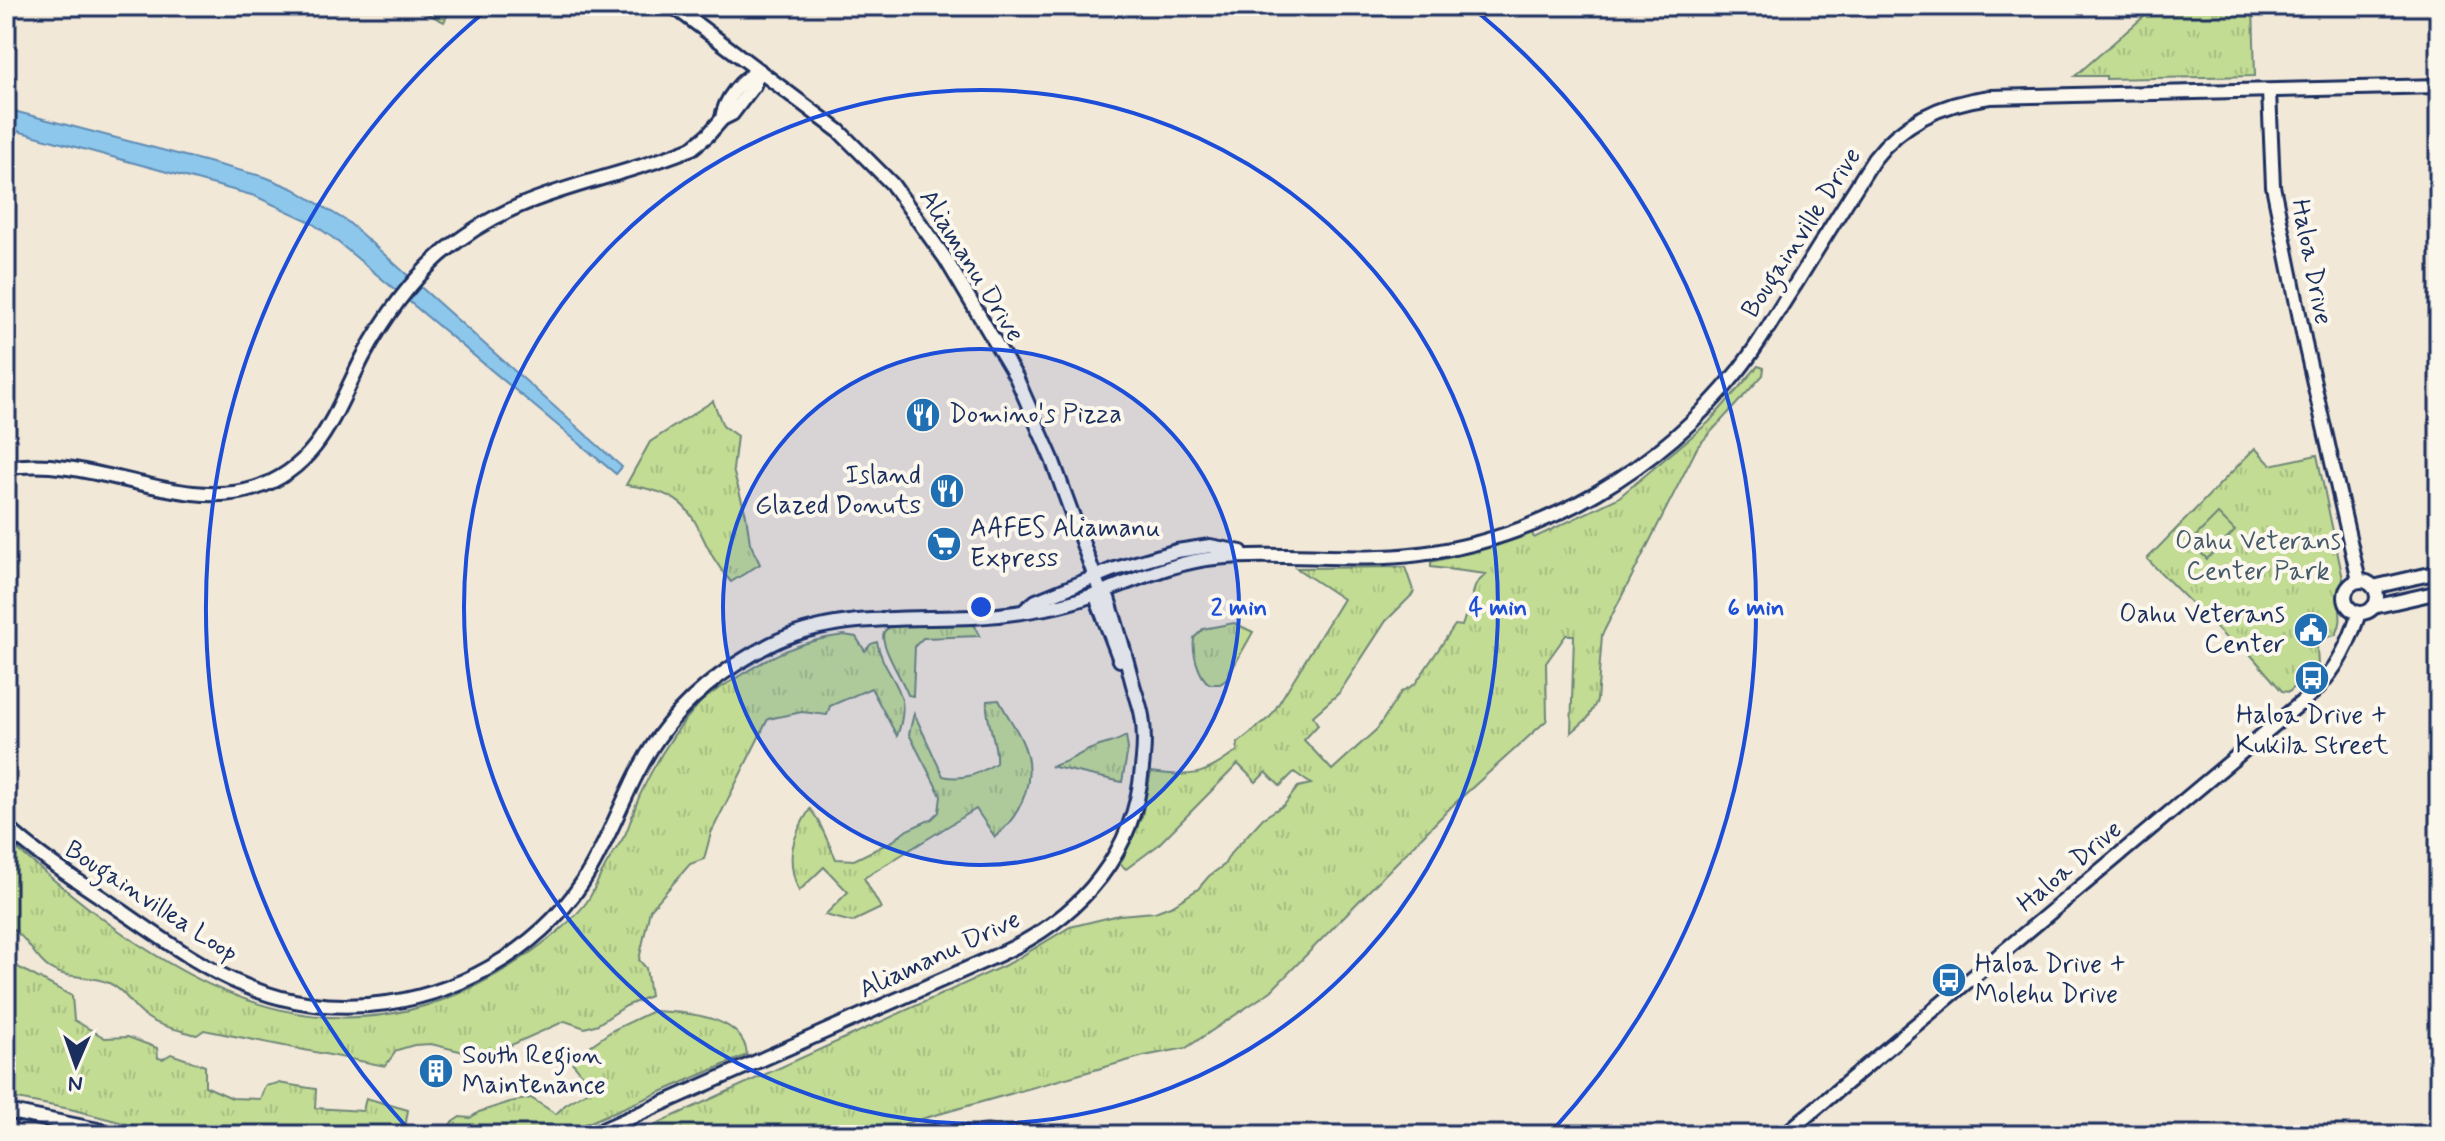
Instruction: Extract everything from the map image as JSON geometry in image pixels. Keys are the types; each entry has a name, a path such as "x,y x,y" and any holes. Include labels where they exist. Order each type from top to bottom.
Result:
{"street":[{"name":"Aliamanu Drive","path":"591,1135 1021,945 1063,917 1100,880 1124,841 1138,793 1144,744 1142,717 1131,668 1108,598 1100,591 1034,414 1016,377 945,258 892,184 839,131 673,6"},
{"path":"6,468 59,466 207,495 238,493 267,484 294,469 326,434 364,357 397,304 420,275 462,237 516,205 683,152 701,142 722,119 732,114 754,85 759,70"},
{"name":"Bougainville Drive","path":"1260,555 1368,559 1445,550 1517,530 1588,498 1662,448 1704,409 1737,372 1874,159 1885,145 1927,114 1964,100 2027,96 2439,86"},
{"name":"Haloa Drive","path":"2269,91 2273,186 2359,581"},
{"path":"1025,610 1036,601 1095,578 1177,551 1210,546 1260,555"},
{"name":"Bougainvillea Loop","path":"6,826 45,858 197,963 236,983 272,995 318,1004 354,1006 396,1002 472,977 505,958 556,915 589,873 645,758 660,735 694,695 730,667 788,636 826,626 874,620 989,616 1039,609 1179,564 1210,558 1260,555"},
{"path":"2373,587 2439,572"},
{"path":"2373,607 2377,595 2367,582 2359,581 2346,589 2344,600 2349,609 2359,613 2439,592"},
{"name":"Haloa Drive","path":"1784,1135 2315,691 2334,670 2359,613"},
{"path":"6,1111 122,1135"}],"green space":[{"path":"424,6 452,6 444,22 422,11"},
{"path":"2156,6 2253,6 2255,76 2106,79 2106,76 2075,76"},
{"path":"1758,366 1764,368 1763,375 1698,446 1602,635 1597,701 1588,718 1571,733 1574,635 1566,635 1546,663 1547,720 1453,805 1271,991 1186,1048 1144,1056 865,1135 632,1135 1010,963 1070,927 1119,915 1155,912 1198,889 1224,865 1230,854 1263,818 1284,805 1298,787 1311,784 1294,772 1280,786 1266,772 1256,782 1238,764 1157,846 1126,869 1120,864 1142,816 1151,772 1197,773 1215,766 1237,751 1238,743 1271,716 1343,599 1296,568 1405,567 1414,593 1386,621 1339,693 1313,716 1318,725 1304,740 1332,770 1377,729 1401,692 1415,684 1455,625 1462,626 1476,584 1486,574 1431,567 1431,562 1496,546 1532,533 1534,538 1618,498 1709,422"},
{"path":"713,401 723,426 737,436 733,470 746,515 750,543 760,564 731,582 684,507 671,497 653,490 626,485 650,442"},
{"name":"Oahu Veterans Center Park","path":"2255,448 2271,465 2317,455 2343,579 2336,635 2324,638 2317,647 2318,666 2289,692 2282,691 2244,647 2239,651 2147,559"},
{"path":"2218,514 2235,531 2207,559 2190,542"},
{"path":"1234,623 1253,632 1226,680 1220,684 1209,684 1197,663 1194,638 1203,629"},
{"path":"896,625 975,626 980,636 923,638 915,646 913,696 908,695 885,645 885,631"},
{"path":"844,635 856,637 865,651 877,642 901,695 902,720 897,736 871,688 830,706 827,715 802,712 768,719 711,833 704,859 690,864 650,910 639,960 646,968 650,996 626,1006 598,1024 585,1028 565,1021 484,1057 431,1044 414,1045 397,1050 385,1066 204,1030 197,1035 151,1020 109,983 63,974 49,968 20,935 6,925 6,839 110,924 165,961 222,990 281,1010 343,1017 408,1010 488,979 519,961 576,915 625,835 640,795 659,759 681,725 703,700 786,650"},
{"path":"999,700 1021,739 1028,767 1025,793 1005,827 995,837 976,809 864,878 881,908 852,922 825,915 848,892 824,867 799,891 792,869 792,848 810,809 836,859 854,860 932,819 939,812 941,796 909,734 914,713 943,776 964,777 996,763 987,701"},
{"path":"1126,736 1128,749 1122,782 1050,766 1062,763"},
{"path":"6,967 18,967 72,996 74,1020 105,1038 128,1037 157,1048 158,1058 163,1059 171,1054 205,1066 205,1086 232,1098 260,1099 265,1086 278,1083 316,1089 315,1108 363,1111 366,1098 408,1110 405,1128 409,1135 169,1135 70,1109 6,1097"},
{"path":"653,1011 695,1015 724,1024 735,1031 747,1055 560,1135 448,1135 451,1123 460,1117 470,1118 510,1102 531,1098 556,1114 588,1091 588,1081 570,1060 613,1030"}],"water":[{"path":"6,109 265,177 294,189 348,222 622,467 616,474 309,221 255,196 6,128"}],"place":[{"name":"Domino's Pizza","path":"923,415"},
{"name":"Island Glazed Donuts","path":"947,491"},
{"name":"AAFES Aliamanu Express","path":"944,544"},
{"name":"Oahu Veterans Center","path":"2311,630"},
{"name":"Haloa Drive + Kukila Street","path":"2312,678"},
{"name":"Haloa Drive + Molehu Drive","path":"1949,980"},
{"name":"South Region Maintenance","path":"436,1071"}]}
